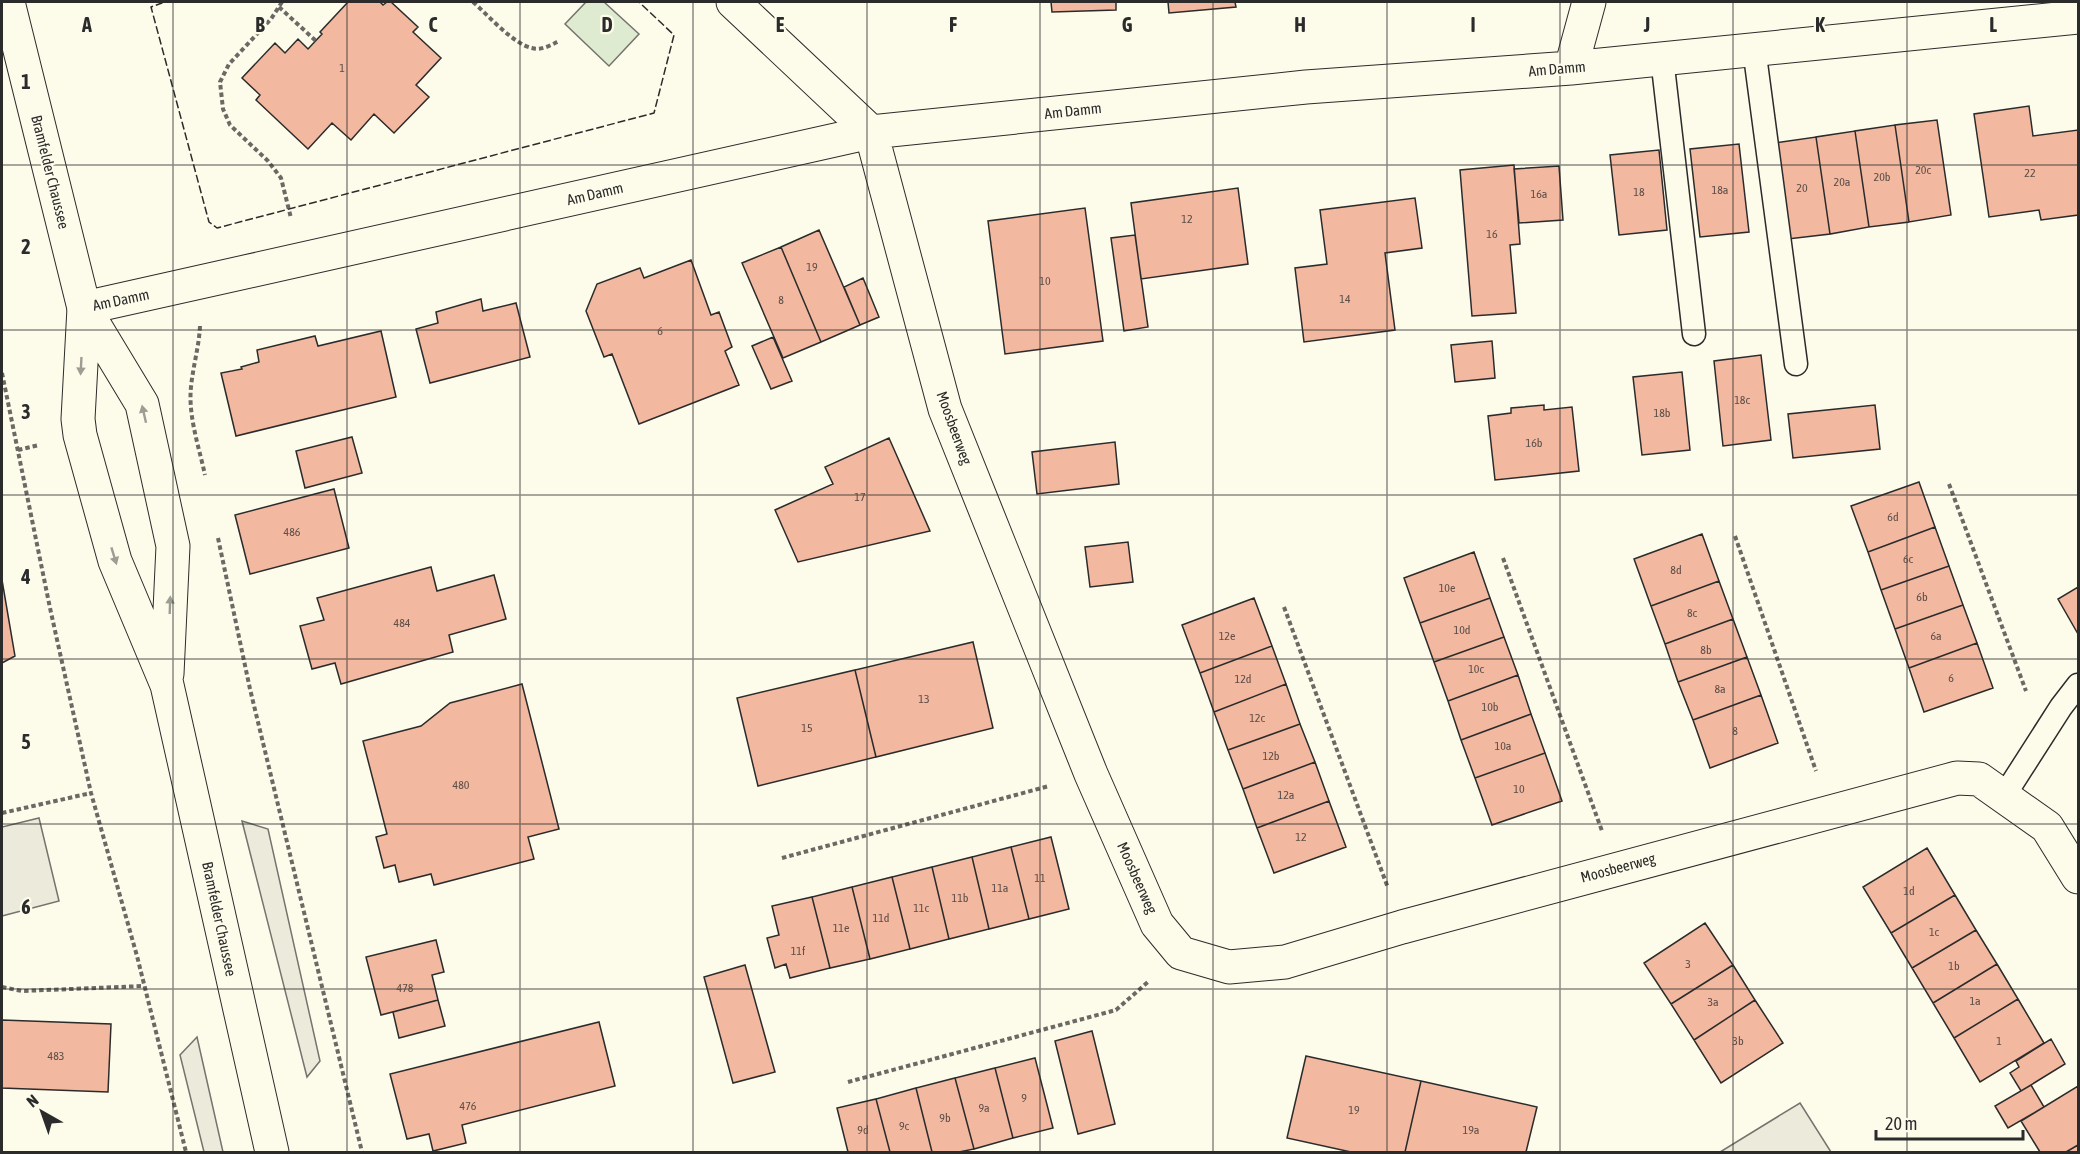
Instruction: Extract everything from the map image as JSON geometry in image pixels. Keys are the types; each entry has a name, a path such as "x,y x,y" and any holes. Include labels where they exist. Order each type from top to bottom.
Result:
{"street":[{"name":"Bramfelder Chaussee","path":"8,2 84,308 78,418 81,435 115,561 167,685 272,1152"},
{"path":"733,2 871,132"},
{"path":"1571,68 1589,2"},
{"name":"Am Damm","path":"84,308 871,132 1306,87 1571,68 2079,17"},
{"name":"Moosbeerweg","path":"871,132 945,409 1091,774 1157,924 1181,953 1229,967 1285,962 1616,868 1957,778 1979,779 2047,827 2079,877"},
{"name":"Bramfelder Chaussee","path":"84,308 142,404 146,420 173,546 167,685"}],"lane":[{"path":"1754,48 1796,364"},
{"path":"1662,58 1694,334"},
{"path":"2004,796 2061,707 2079,685"}],"path":[{"path":"282,2 271,19 229,64 220,82 223,109 230,125 268,161 281,178 289,209"},
{"path":"473,2 518,41 533,49 546,47 559,41"},
{"path":"279,7 316,41"},
{"path":"200,326 190,409 205,479"},
{"path":"2,373 91,793 144,986 186,1152"},
{"path":"1949,484 2028,694"},
{"path":"1735,536 1830,811"},
{"path":"218,537 250,689 362,1152"},
{"path":"1503,558 1616,868"},
{"path":"1284,608 1402,927"},
{"path":"782,858 1091,774"},
{"path":"2,813 91,793"},
{"path":"848,1082 1116,1010 1181,953"},
{"path":"2,987 22,991 144,986"}],"green space":[{"path":"586,2 604,2 639,34 609,66 565,24"}],"shaded area":[{"path":"39,818 59,901 2,916 2,827"},
{"path":"242,821 268,829 320,1061 307,1077"},
{"path":"197,1037 223,1152 204,1152 180,1055"},
{"path":"1800,1103 1831,1152 1720,1152"}],"building":[{"path":"348,2 380,2 383,5 391,2 418,27 413,32 441,58 416,85 429,97 394,133 374,114 351,140 332,123 308,149 256,100 260,95 242,78 275,43 285,53 298,39 308,49 322,34 320,32"},
{"path":"1051,2 1116,2 1116,10 1052,12"},
{"path":"1168,2 1235,2 1236,7 1169,13"},
{"path":"2029,106 2033,136 2078,130 2078,215 2041,220 2039,210 1989,217 1974,114"},
{"path":"1937,120 1951,215 1909,222 1895,125"},
{"path":"1895,125 1909,222 1869,227 1855,131"},
{"path":"1855,131 1869,227 1830,234 1816,137"},
{"path":"1816,137 1830,234 1788,239 1775,143"},
{"path":"1739,144 1749,232 1700,237 1690,149"},
{"path":"1659,150 1667,230 1619,235 1610,155"},
{"path":"1514,165 1520,244 1510,245 1516,313 1472,316 1460,170"},
{"path":"1559,166 1563,220 1519,223 1514,169"},
{"path":"1238,188 1248,264 1141,279 1131,203"},
{"path":"1415,198 1422,248 1385,253 1395,330 1304,342 1295,268 1327,264 1320,210"},
{"path":"1085,208 1103,341 1005,354 988,221"},
{"path":"819,230 860,325 821,342 781,247"},
{"path":"1135,235 1148,327 1124,331 1111,238"},
{"path":"781,247 821,342 783,358 742,263"},
{"path":"691,260 711,315 719,312 732,347 725,351 739,385 639,424 612,354 604,357 586,311 597,284 640,268 644,278"},
{"path":"863,278 879,317 860,325 844,287"},
{"path":"481,299 483,311 516,303 530,357 430,383 416,329 438,323 436,312"},
{"path":"381,331 396,397 236,436 221,373 242,369 241,367 259,362 257,350 315,336 318,346"},
{"path":"773,337 792,381 771,389 752,346"},
{"path":"1492,341 1495,378 1455,382 1451,345"},
{"path":"1761,355 1771,440 1723,446 1714,361"},
{"path":"1682,372 1690,450 1642,455 1633,377"},
{"path":"1544,405 1544,410 1572,407 1579,471 1495,480 1488,416 1511,413 1511,408"},
{"path":"1875,405 1880,449 1793,458 1788,414"},
{"path":"352,437 362,473 305,488 296,451"},
{"path":"889,438 930,531 798,562 775,510 833,484 825,467"},
{"path":"1115,442 1119,484 1037,494 1032,452"},
{"path":"1919,482 1935,527 1868,552 1851,506"},
{"path":"334,489 349,548 250,574 235,515"},
{"path":"1935,527 1949,566 1881,590 1868,552"},
{"path":"1702,534 1719,581 1651,606 1634,559"},
{"path":"1128,542 1133,582 1090,587 1085,547"},
{"path":"1474,552 1490,598 1420,623 1404,578"},
{"path":"1949,566 1963,605 1895,629 1881,590"},
{"path":"431,567 437,591 494,575 506,619 449,635 453,652 341,684 335,663 312,669 300,626 324,620 317,598"},
{"path":"2,580 15,656 2,663"},
{"path":"1719,581 1733,619 1665,644 1651,606"},
{"path":"2078,587 2078,634 2058,599"},
{"path":"1254,598 1272,646 1200,673 1182,625"},
{"path":"1490,598 1504,637 1434,662 1420,623"},
{"path":"1963,605 1977,643 1909,668 1895,629"},
{"path":"1733,619 1747,657 1678,682 1665,644"},
{"path":"1504,637 1518,675 1448,701 1434,662"},
{"path":"973,642 993,728 876,757 855,670"},
{"path":"1977,643 1993,688 1924,712 1909,668"},
{"path":"1272,646 1286,684 1214,712 1200,673"},
{"path":"1747,657 1761,695 1693,720 1678,682"},
{"path":"855,670 876,757 758,786 737,698"},
{"path":"1518,675 1531,714 1461,740 1448,701"},
{"path":"522,684 559,829 528,837 534,859 434,885 431,874 399,882 395,865 384,868 376,837 387,834 363,741 421,726 450,703"},
{"path":"1286,684 1300,724 1228,750 1214,712"},
{"path":"1761,695 1778,743 1710,768 1693,720"},
{"path":"1531,714 1545,753 1475,778 1461,740"},
{"path":"1300,724 1315,762 1243,789 1228,750"},
{"path":"1545,753 1562,801 1492,825 1475,778"},
{"path":"1315,762 1329,801 1257,828 1243,789"},
{"path":"1329,801 1346,847 1274,873 1257,828"},
{"path":"1051,837 1069,909 1029,919 1011,847"},
{"path":"1011,847 1029,919 989,929 972,857"},
{"path":"1927,848 1955,895 1891,933 1863,887"},
{"path":"972,857 989,929 949,939 932,867"},
{"path":"932,867 949,939 910,949 892,877"},
{"path":"892,877 910,949 870,959 852,887"},
{"path":"852,887 870,959 830,968 812,897"},
{"path":"1955,895 1976,930 1912,968 1891,933"},
{"path":"812,897 830,968 790,978 786,964 775,968 767,938 779,935 772,906"},
{"path":"1705,923 1733,965 1671,1004 1644,963"},
{"path":"1976,930 1997,964 1933,1003 1912,968"},
{"path":"436,940 444,972 432,975 438,1000 381,1015 366,957"},
{"path":"1997,964 2018,999 1954,1038 1933,1003"},
{"path":"745,965 775,1072 733,1083 704,977"},
{"path":"1733,965 1755,1000 1694,1040 1671,1004"},
{"path":"2018,999 2044,1043 1980,1082 1954,1038"},
{"path":"438,1000 445,1026 399,1038 393,1012"},
{"path":"1755,1000 1783,1043 1721,1083 1694,1040"},
{"path":"2,1020 111,1024 108,1092 2,1088"},
{"path":"599,1022 615,1086 462,1125 466,1143 433,1151 429,1134 407,1139 390,1074"},
{"path":"1092,1031 1115,1124 1078,1134 1055,1041"},
{"path":"2051,1039 2065,1064 2021,1091 2010,1073 2019,1067 2016,1061"},
{"path":"1306,1056 1421,1081 1405,1152 1351,1152 1287,1138"},
{"path":"1035,1058 1053,1128 1013,1138 995,1068"},
{"path":"995,1068 1013,1138 974,1149 955,1078"},
{"path":"955,1078 974,1149 959,1152 932,1152 916,1088"},
{"path":"1421,1081 1537,1107 1526,1152 1405,1152"},
{"path":"2031,1085 2044,1107 2008,1128 1995,1106"},
{"path":"2078,1086 2078,1145 2066,1152 2040,1152 2021,1121"},
{"path":"916,1088 932,1152 890,1152 876,1099"},
{"path":"876,1099 890,1152 848,1152 837,1108"},
{"path":"2078,1145 2078,1152 2066,1152"}],"fence":[{"path":"161,2 151,7 209,222 217,228 654,113 674,35 639,2"}]}
